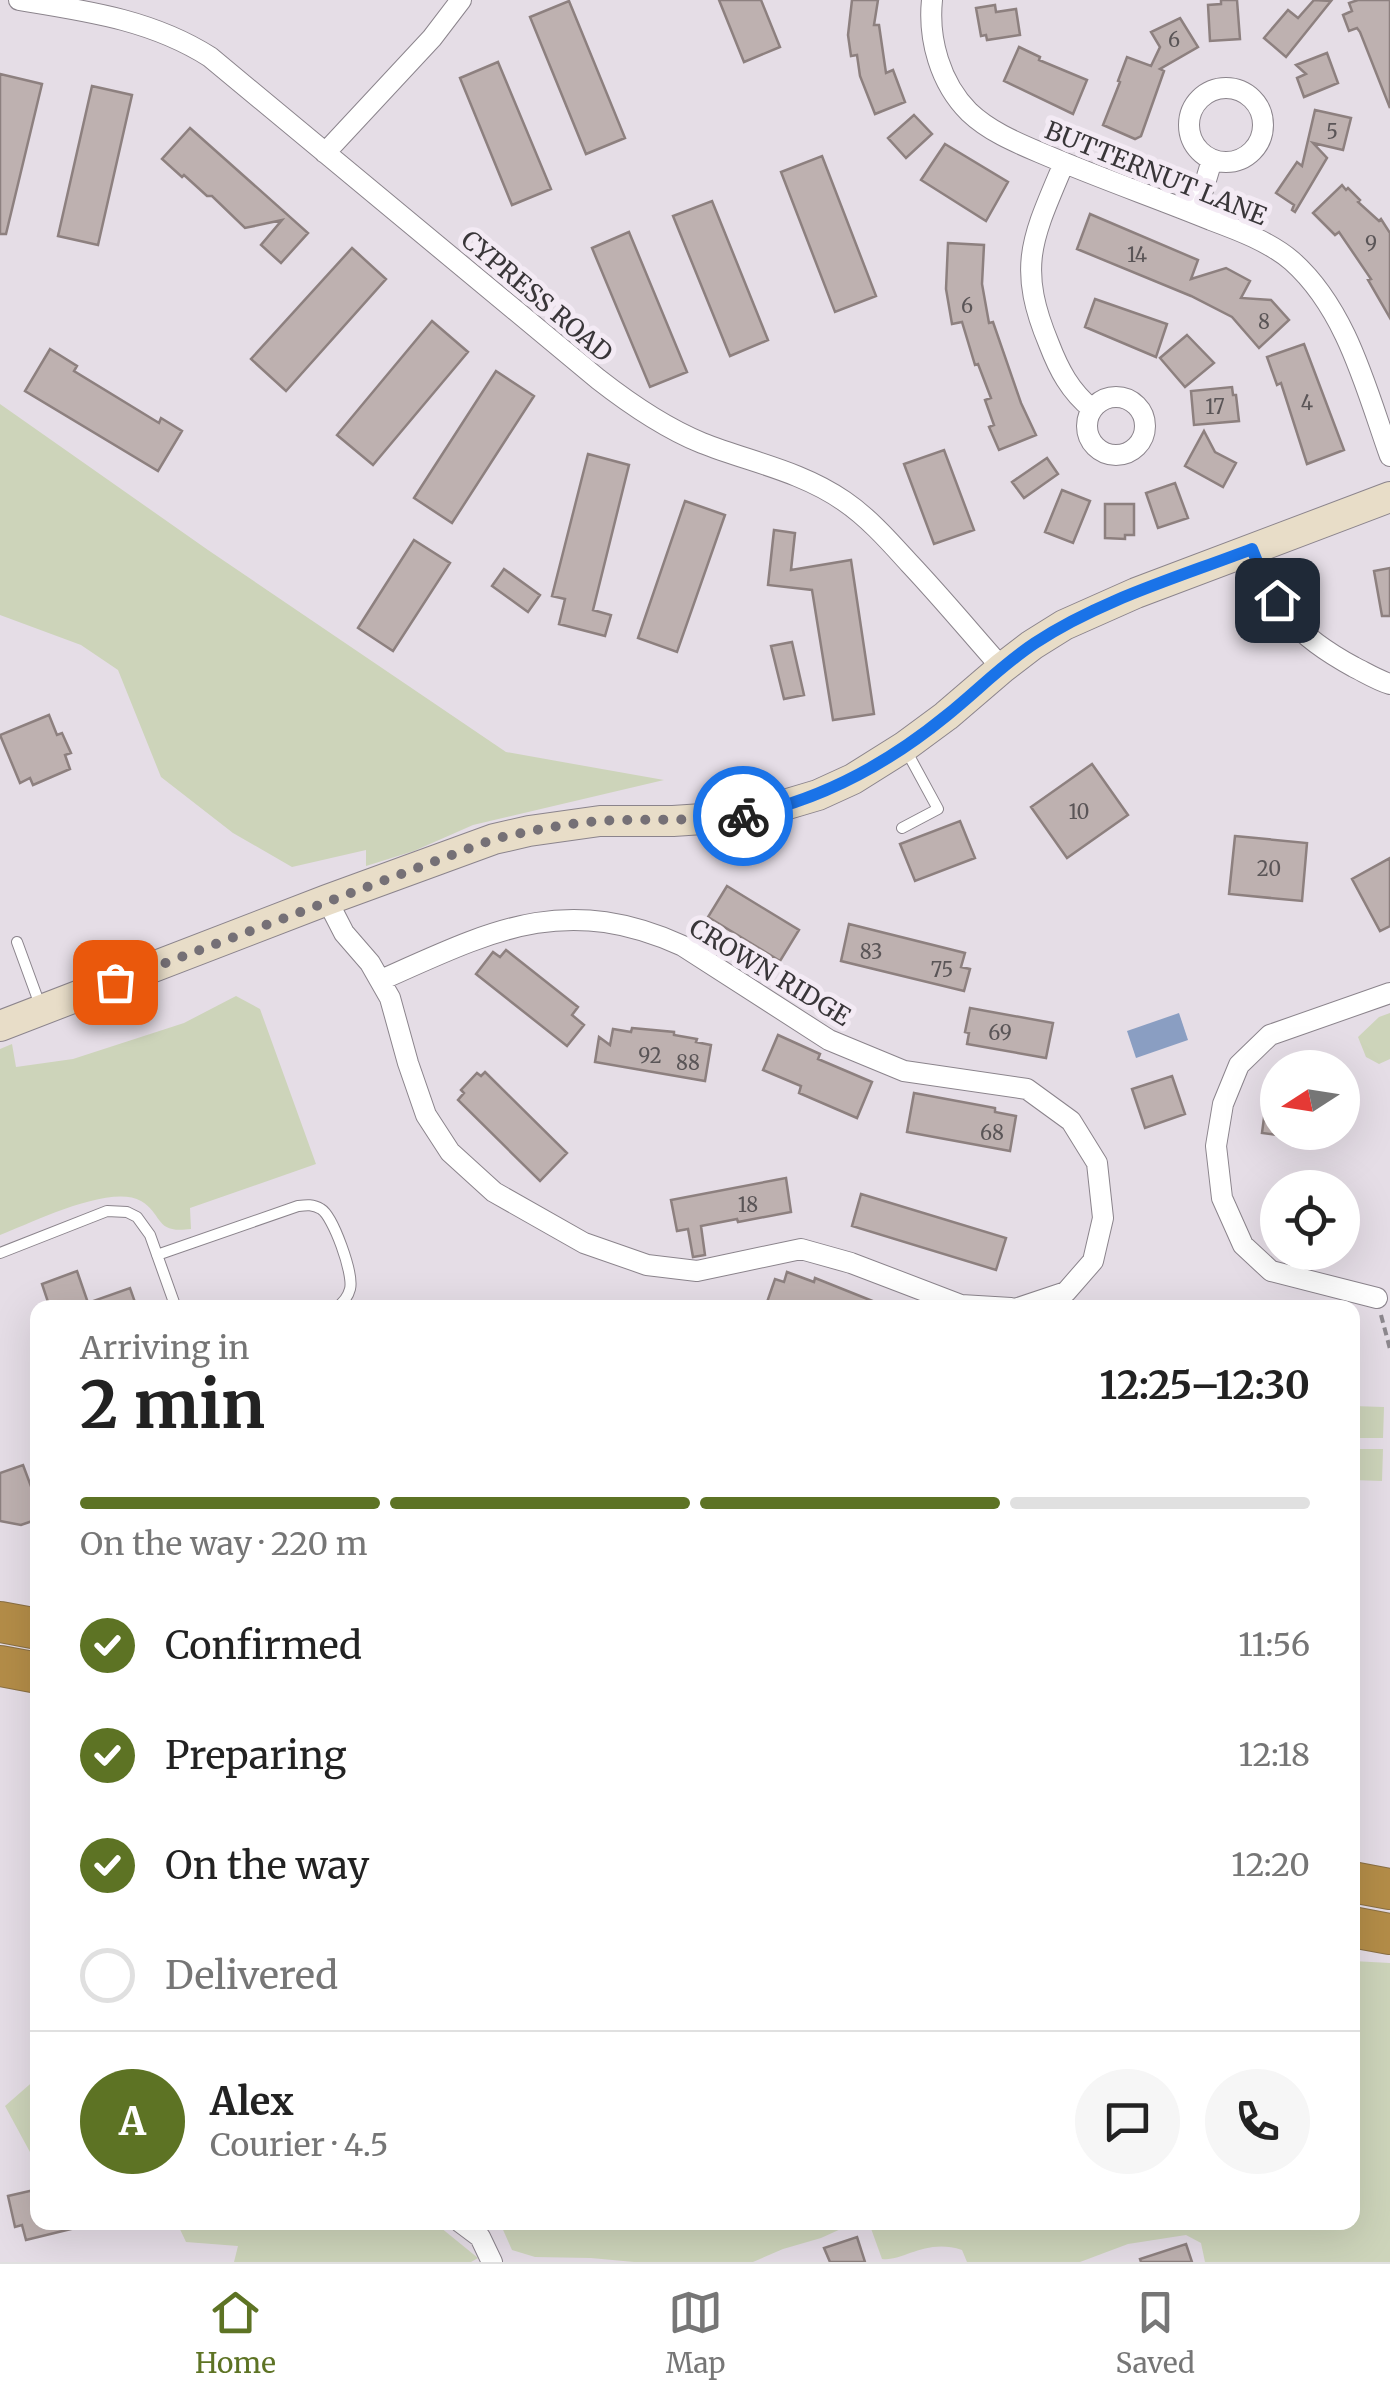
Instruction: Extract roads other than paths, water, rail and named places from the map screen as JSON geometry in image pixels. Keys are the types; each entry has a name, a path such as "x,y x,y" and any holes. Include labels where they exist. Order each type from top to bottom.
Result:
{"highway":[{"path":"0,1622 30,1628"},
{"path":"0,1666 30,1672"},
{"path":"1360,1883 1390,1889"},
{"path":"1360,1928 1390,1934"}],"street":[{"name":"CYPRESS ROAD","path":"19,0 108,15 186,42 224,68 636,407 666,426 780,468 844,501 896,548 1002,668"},
{"path":"325,153 432,38 461,0"},
{"name":"BUTTERNUT LANE","path":"932,0 930,24 934,46 954,94 987,126 1064,163 1260,241 1288,258 1317,288 1340,326 1390,456"},
{"path":"1196,214 1212,160"},
{"path":"1064,163 1034,238 1032,296 1060,371 1092,410"},
{"path":"0,1026 461,850 528,831 600,821 746,816 818,795 853,779 904,747 1002,668 1064,625 1136,593 1390,497"},
{"path":"1252,549 1264,579 1306,637 1322,650 1390,684"},
{"name":"CROWN RIDGE","path":"327,900 344,932 381,980 426,1115 450,1152 494,1192 584,1243 646,1265 696,1271 801,1250 851,1263 947,1300"},
{"name":"CROWN RIDGE","path":"381,980 457,947 516,928 561,919 608,922 683,946 829,1040 904,1071 1027,1088 1071,1121 1097,1163 1103,1218 1093,1261 1066,1292 1040,1300"},
{"path":"1377,1298 1271,1271 1243,1246 1222,1198 1216,1146 1223,1104 1239,1065 1270,1035 1390,993"},
{"path":"471,2230 480,2237 492,2262"}],"lane":[{"path":"902,828 938,809 904,747"},
{"path":"18,942 42,1010"},
{"path":"157,1255 311,1204 324,1210 332,1220 350,1276 351,1286 345,1300"},
{"path":"0,1254 117,1211 137,1218 150,1235 173,1300"}],"water":[{"path":"1179,1013 1188,1040 1136,1058 1127,1031"}]}
